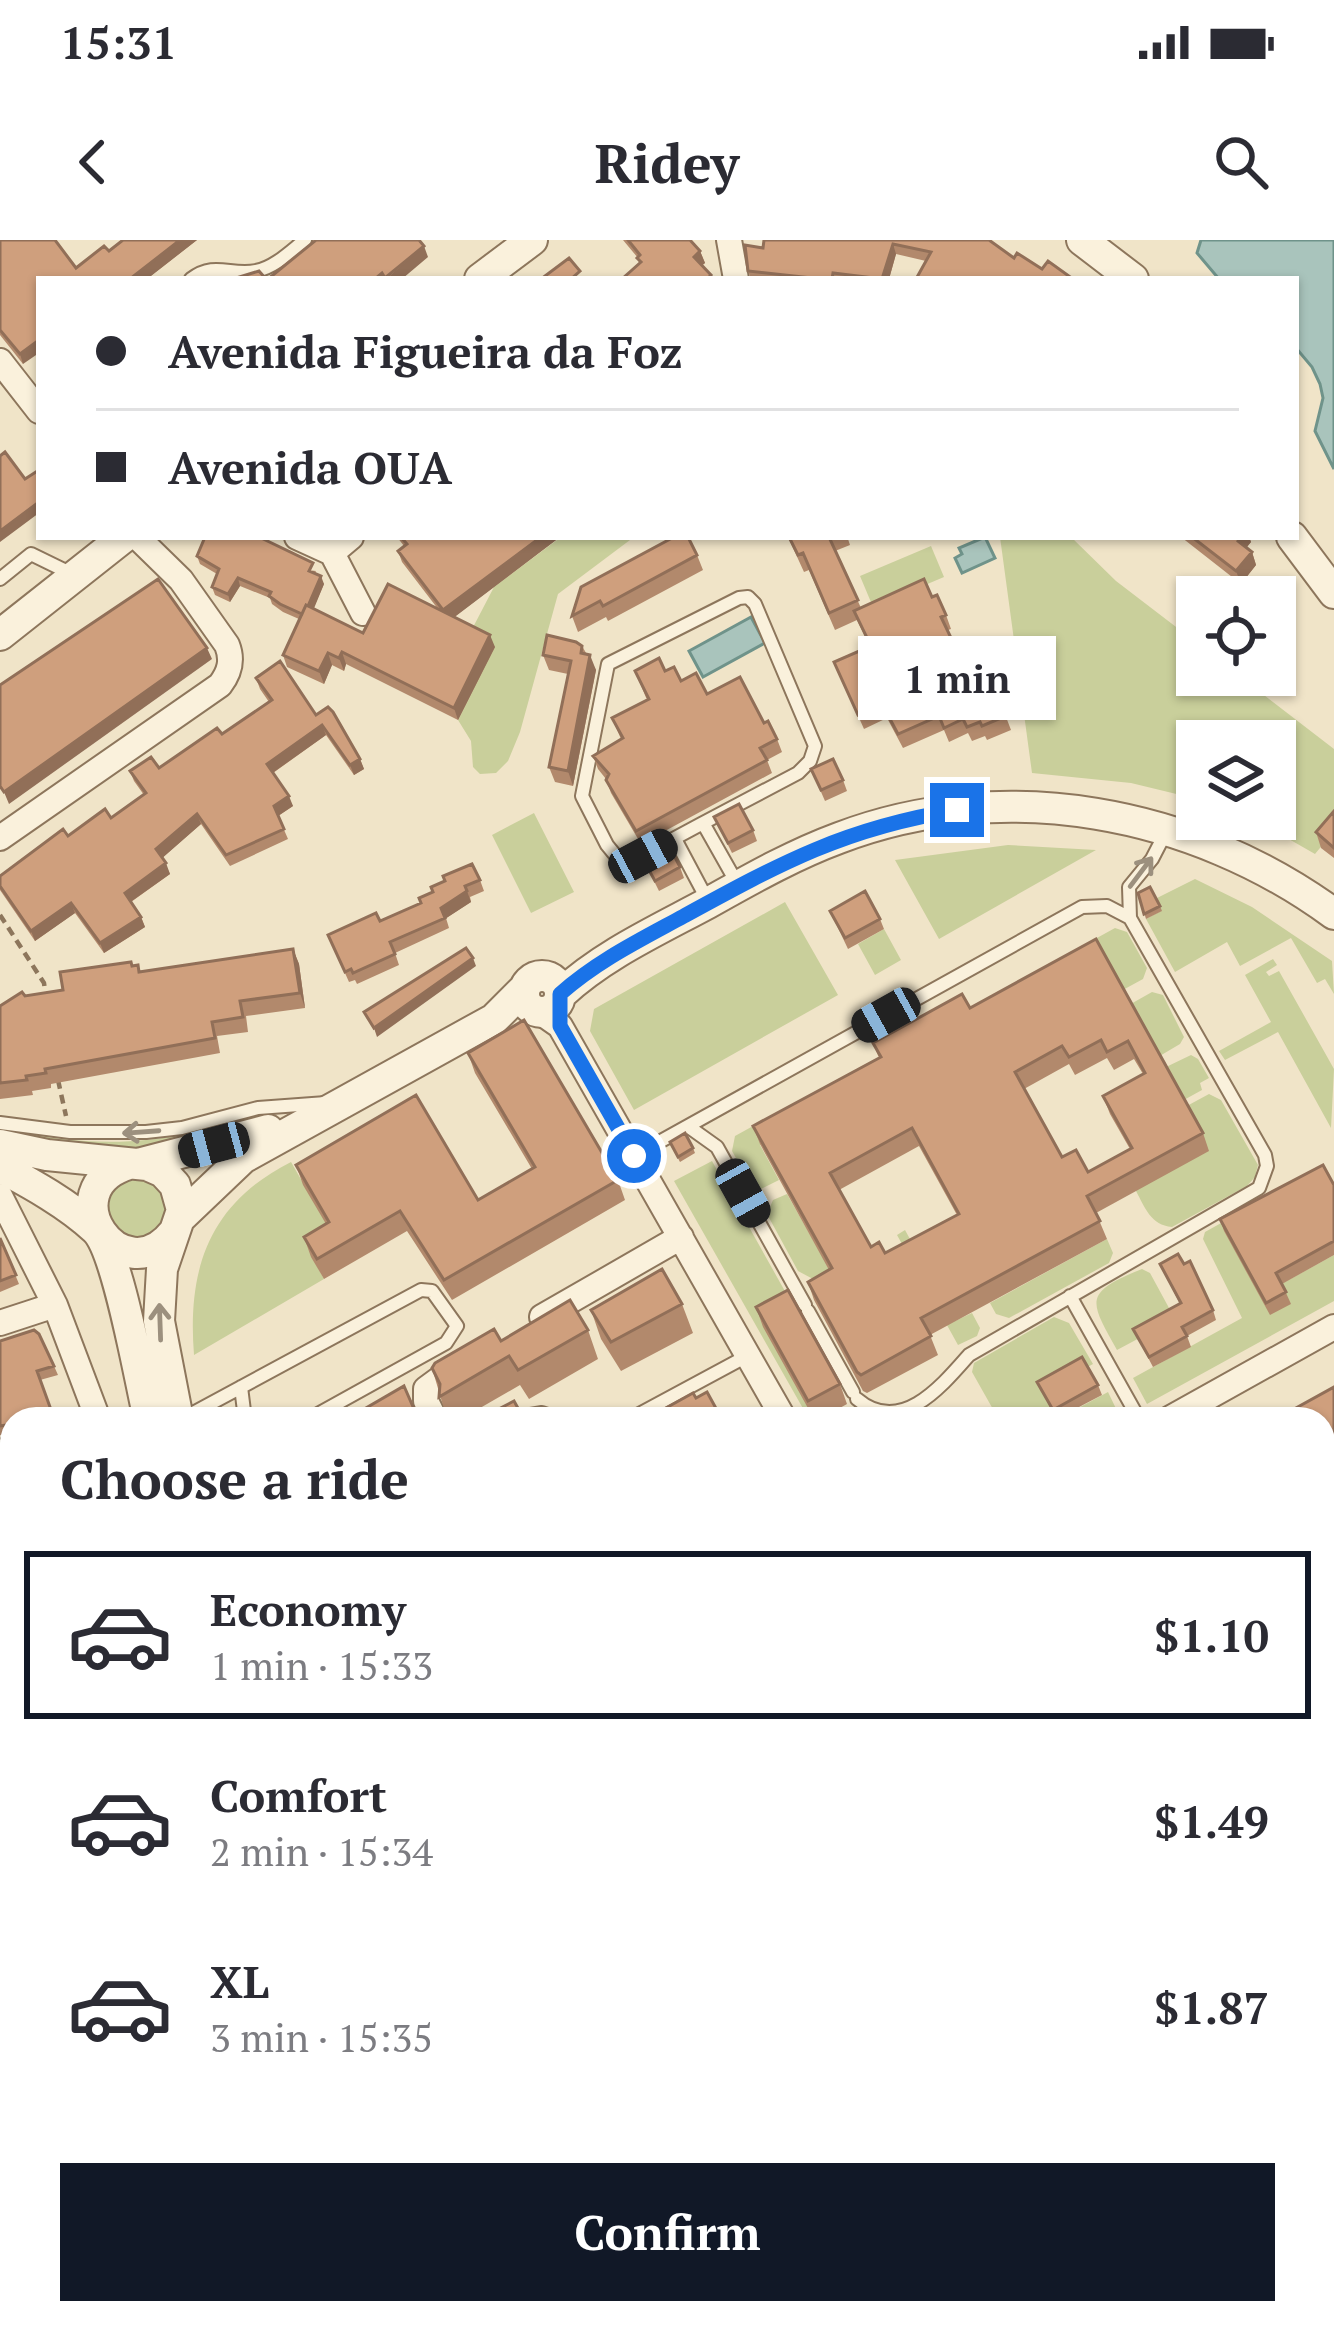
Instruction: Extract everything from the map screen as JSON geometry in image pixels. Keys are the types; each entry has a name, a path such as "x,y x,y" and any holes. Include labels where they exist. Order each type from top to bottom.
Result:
{"street":[{"path":"484,276 532,240"},
{"path":"729,240 735,276"},
{"path":"1082,240 1129,276"},
{"path":"0,361 36,400"},
{"path":"0,635 120,540"},
{"path":"2,833 226,677 231,655 227,645 181,580 140,540"},
{"path":"1294,540 1334,593"},
{"path":"341,545 363,613"},
{"path":"0,1167 46,1193 118,1249 144,1252 167,1241 243,1158 309,1119 494,1019 547,1001 590,967 788,858 903,819 1021,807 1075,810 1167,829 1236,854 1334,914"},
{"path":"547,1001 777,1407"},
{"path":"153,1407 93,1215 96,1190 116,1168 309,1119"},
{"path":"0,1144 47,1155 155,1168 175,1185 181,1201 179,1223 162,1269 156,1407"},
{"path":"4,1212 56,1305 94,1407"},
{"path":"516,1332 681,1238"},
{"path":"0,1323 56,1305"},
{"path":"1194,1407 1334,1328"},
{"path":"429,1407 424,1396 429,1384 475,1356"}],"lane":[{"path":"196,276 211,268 245,272 265,268 305,240"},
{"path":"0,579 31,554 74,575"},
{"path":"748,597 811,731 814,753 798,773 703,823 636,859 622,859 611,851 586,808 582,790 608,664 748,597"},
{"path":"703,823 739,886"},
{"path":"911,1407 931,1395 969,1355 1252,1196 1265,1178 1265,1155 1130,918 1129,887 1152,859 1167,829"},
{"path":"675,839 709,902"},
{"path":"634,1156 1082,907 1107,906 1130,918"},
{"path":"0,1123 70,1132 146,1132 182,1128 258,1108 339,1103"},
{"path":"689,1127 717,1147 855,1395 871,1407"},
{"path":"186,1407 241,1387 421,1290 432,1292 457,1326 455,1334 331,1407"},
{"path":"1070,1296 1132,1407"},
{"path":"652,1407 747,1356"},
{"path":"241,1387 244,1407"}],"path":[{"path":"0,915 44,983 47,1004"},
{"path":"56,1067 70,1132"}],"green space":[{"path":"557,540 630,540 558,594 508,761 496,773 480,774 473,767 471,741 458,720 494,648 469,635 494,587"},
{"path":"1000,540 1074,540 1116,581 1176,627 1176,696 1265,696 1334,749 1334,831 1315,854 1291,840 1296,840 1296,720 1176,720 1176,794 1131,783 1032,773"},
{"path":"931,546 944,577 873,607 860,576"},
{"path":"534,813 574,892 531,913 492,835"},
{"path":"1008,845 1096,850 939,939 895,860"},
{"path":"1195,879 1252,907 1332,961 1334,994 1325,979 1317,983 1291,938 1240,966 1227,942 1175,972 1146,919 1161,911 1155,899"},
{"path":"785,902 838,995 634,1110 590,1031 594,1009"},
{"path":"1115,928 1127,932 1147,968 1143,979 1121,991 968,1012 970,1008"},
{"path":"884,929 901,960 875,975 858,944"},
{"path":"1273,959 1277,965 1266,972 1269,976 1279,971 1334,1069 1331,1128 1278,1032 1225,1060 1219,1051 1271,1022 1245,975"},
{"path":"1152,992 1163,995 1184,1037 1158,1057 1129,1005"},
{"path":"1191,1055 1209,1078 1200,1083 1202,1090 1182,1101 1164,1068"},
{"path":"875,1059 880,1061 760,1145 779,1180 761,1189 750,1183 732,1151 735,1136"},
{"path":"1209,1094 1221,1100 1258,1165 1255,1177 1172,1227 1165,1226 1150,1215 1136,1191 1185,1107"},
{"path":"262,1114 184,1140 124,1149 0,1133 10,1130 99,1142 143,1140"},
{"path":"712,1161 791,1302 812,1407 802,1407 674,1181"},
{"path":"291,1162 337,1242 312,1257 324,1279 194,1355 195,1293 210,1241 241,1197"},
{"path":"137,1179 158,1187 166,1208 158,1229 137,1237 116,1229 108,1208 116,1187"},
{"path":"787,1194 830,1270 813,1279 798,1271 767,1214 773,1200"},
{"path":"1250,1207 1285,1282 1334,1255 1334,1301 1147,1404 1133,1378 1242,1318 1203,1239 1205,1232"},
{"path":"905,1230 955,1321 972,1313 980,1328 977,1336 958,1345 897,1235"},
{"path":"1107,1239 1113,1253 1109,1263 1009,1318 996,1314 990,1303"},
{"path":"1142,1269 1150,1273 1175,1319 1117,1350 1101,1320 1097,1300 1109,1285"},
{"path":"1054,1317 1069,1323 1093,1364 1042,1392 1050,1407 992,1407 972,1372 974,1363"},
{"path":"1108,1392 1115,1407 1080,1407"}],"water":[{"path":"1201,240 1334,240 1334,469 1315,431 1323,398 1320,384 1299,352 1299,276 1216,276 1197,253"},
{"path":"986,540 995,558 962,573 955,558 962,554 959,548"},
{"path":"751,617 765,643 703,677 689,651"}],"building":[{"path":"0,240 55,240 76,268 104,246 109,251 123,240 180,240 134,276 36,276 36,342 20,354 0,330"},
{"path":"316,240 419,240 424,246 387,276 272,276"},
{"path":"628,240 690,240 700,251 694,257 711,275 625,276 641,262"},
{"path":"764,240 989,240 1014,258 1017,253 1042,269 1048,261 1069,276 918,276 931,252 893,244 883,276 748,271 745,245 763,248"},
{"path":"569,258 580,271 574,276 545,276"},
{"path":"5,452 25,479 36,472 36,504 0,531 0,456"},
{"path":"204,540 265,540 313,563 309,571 321,576 302,614 280,604 269,596 271,592 238,578 228,594 212,587 219,569 197,556"},
{"path":"404,540 537,540 443,610 398,551 407,544"},
{"path":"668,540 690,540 697,555 603,606 600,601 572,616 581,587"},
{"path":"790,540 830,540 858,600 829,613 803,553 798,555"},
{"path":"1196,540 1238,540 1252,552 1236,571"},
{"path":"158,579 207,648 4,792 0,786 0,685"},
{"path":"924,579 932,597 937,595 946,615 941,617 963,663 997,648 1000,679 991,683 1006,716 982,726 980,722 967,727 963,719 944,728 939,716 898,734 882,704 858,715 834,662 871,646 854,611"},
{"path":"388,584 490,635 454,708 342,652 339,658 328,653 319,671 283,655 306,605 363,633"},
{"path":"547,635 576,642 582,646 581,653 590,655 568,771 549,767 571,661 543,655"},
{"path":"659,658 665,671 674,667 681,681 696,673 707,694 740,677 777,739 760,748 767,760 636,831 606,780 609,774 593,756 623,738 612,718 649,699 635,671"},
{"path":"280,661 316,715 328,707 333,712 360,759 350,765 322,725 267,764 289,796 274,806 284,829 226,855 197,814 156,849 166,863 125,893 141,917 100,943 71,903 31,931 0,886 0,876 63,829 68,836 105,809 111,818 146,793 130,771 151,757 159,768 217,728 222,734 272,700 256,678"},
{"path":"833,759 843,780 821,790 811,769"},
{"path":"739,804 753,830 728,843 714,817"},
{"path":"1334,811 1334,848 1316,832"},
{"path":"667,842 680,867 655,881 645,863 651,860 647,853"},
{"path":"472,864 480,880 465,886 467,891 441,908 445,918 390,942 395,954 353,973 351,969 345,972 328,935 376,913 380,921 421,903 419,898 433,892 431,887 445,881 443,876"},
{"path":"1150,887 1160,906 1144,914 1138,893"},
{"path":"865,891 880,919 845,938 830,911"},
{"path":"1096,939 1203,1133 1087,1196 1100,1221 921,1318 931,1336 861,1375 808,1282 832,1268 753,1126 881,1057 873,1043 962,994 970,1008","holes":["1101,1040 1107,1052 1128,1041 1145,1073 1103,1096 1132,1148 1088,1172 1076,1150 1062,1157 1015,1072 1062,1046 1069,1057","912,1128 959,1214 885,1253 879,1242 871,1247 830,1173"]},
{"path":"466,948 473,958 374,1028 364,1012"},
{"path":"293,949 300,993 240,1001 243,1017 212,1022 215,1038 45,1069 46,1073 26,1076 27,1080 0,1083 0,1006 22,992 25,996 63,990 60,972 131,962 139,972"},
{"path":"524,1020 618,1180 444,1280 400,1211 317,1259 304,1237 329,1222 296,1165 416,1095 478,1200 535,1167 468,1053"},
{"path":"685,1133 693,1148 678,1157 670,1142"},
{"path":"1323,1165 1334,1185 1334,1241 1276,1273 1286,1292 1266,1303 1220,1219"},
{"path":"0,1238 16,1275 0,1281"},
{"path":"1178,1254 1184,1264 1190,1261 1213,1310 1182,1327 1187,1336 1149,1357 1133,1329 1181,1303 1160,1264"},
{"path":"662,1269 682,1304 611,1342 591,1310"},
{"path":"788,1290 840,1384 808,1401 756,1307"},
{"path":"570,1300 588,1330 518,1370 509,1356 439,1397 435,1363 494,1329 501,1341"},
{"path":"34,1330 39,1334 54,1366 37,1371 50,1407 0,1407 0,1341"},
{"path":"1082,1357 1098,1385 1051,1407 1037,1382"},
{"path":"404,1386 413,1407 368,1407"},
{"path":"1334,1387 1334,1407 1298,1407"},
{"path":"707,1392 715,1407 668,1407 693,1393 696,1398"}],"route":[{"path":"634,1156 560,1026 560,994 590,967 788,858 873,827 957,810"}]}
